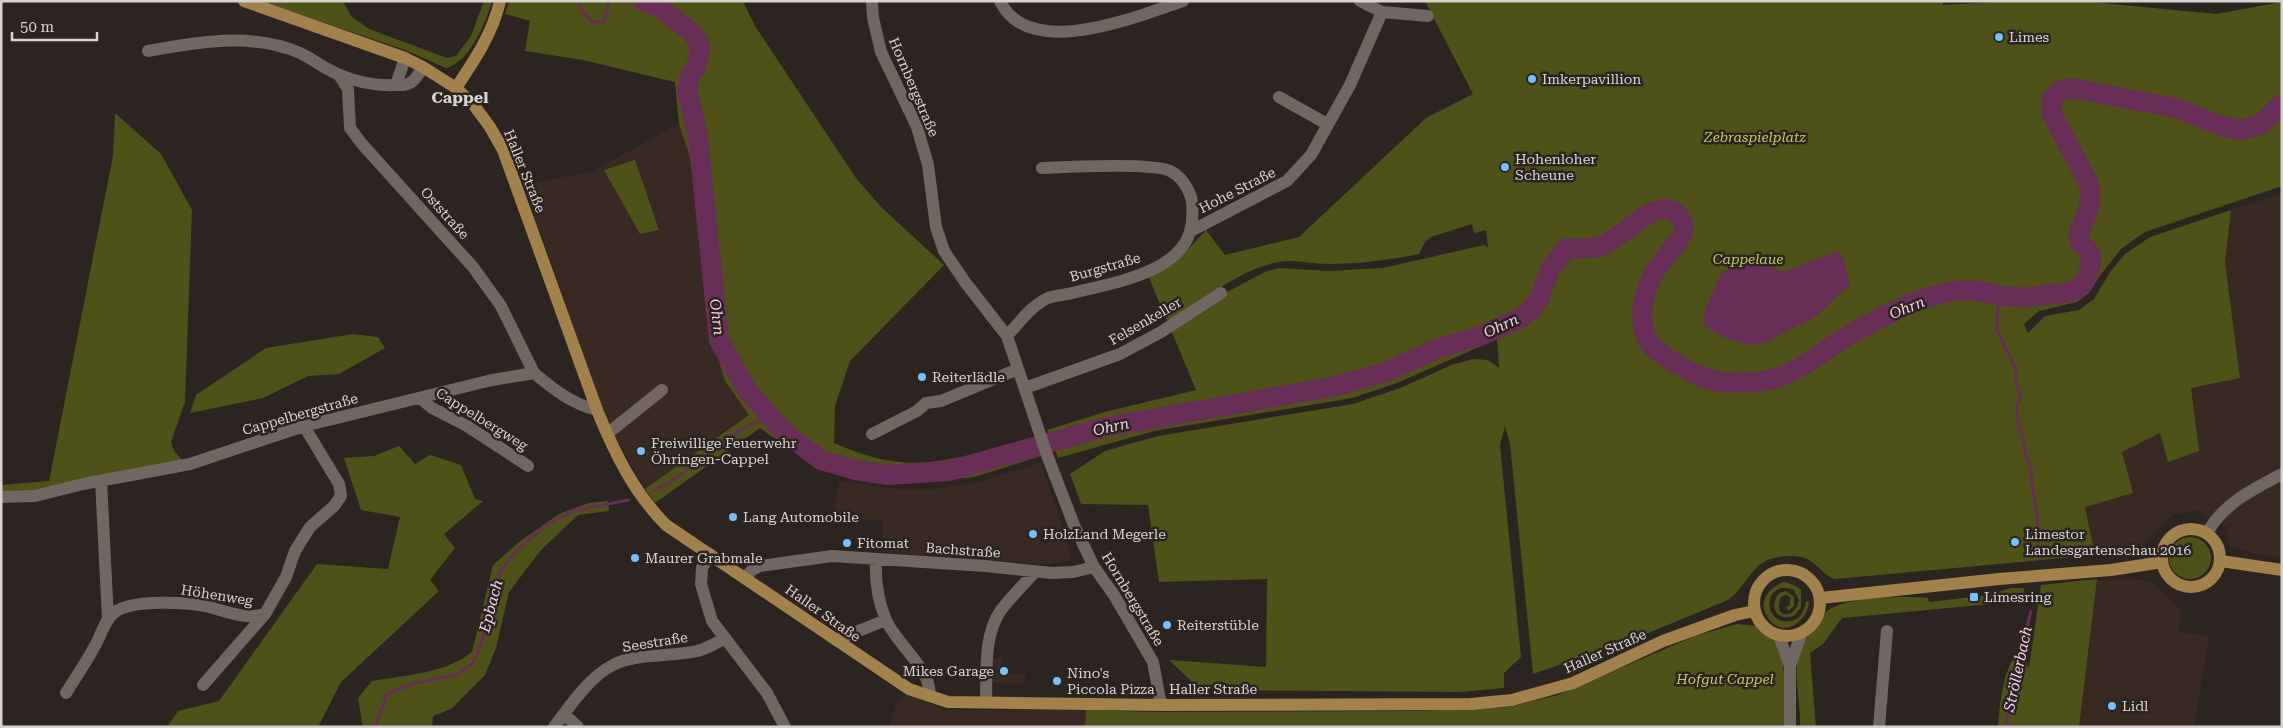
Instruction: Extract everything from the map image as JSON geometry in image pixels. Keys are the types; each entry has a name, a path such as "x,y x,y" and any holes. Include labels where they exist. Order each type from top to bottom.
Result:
{"main road":[{"name":"Haller Straße","path":"244,1 405,58 456,88 473,104 485,119 503,150 606,434 640,495 666,525 909,689 948,702 1471,704 1512,700 1572,683 1663,641 1735,615 1754,611"},
{"path":"456,88 477,56 498,11 500,1"},
{"path":"2191,529 2207,534 2218,545 2221,561 2215,576 2209,582 2194,588 2185,587 2169,578 2162,562 2162,552 2166,543 2173,535 2191,529"},
{"path":"2221,561 2282,570"},
{"path":"1820,598 2018,577 2111,570 2162,562"},
{"path":"1781,570 1802,573 1814,583 1820,598 1820,609 1817,619 1810,628 1790,637 1779,636 1763,627 1754,611 1756,590 1762,581 1771,574 1781,570"}],"street":[{"name":"Hornbergstraße","path":"872,1 873,18 881,52 918,127 928,165 936,227 944,251 965,282 1007,336 1047,455 1074,526 1094,567 1114,594 1153,662 1161,704"},
{"path":"1000,1 1014,18 1030,27 1058,32 1087,31 1118,24 1183,1"},
{"path":"1360,1 1382,12 1428,16"},
{"name":"Hohe Straße","path":"1191,231 1287,181 1310,155 1350,85 1382,12"},
{"path":"148,51 217,41 264,43 299,52 339,75 382,86 405,86 413,83 423,67"},
{"path":"396,85 405,58"},
{"name":"Oststraße","path":"339,75 348,89 350,128 362,144 472,267 501,306 534,373"},
{"path":"1279,97 1327,124"},
{"name":"Burgstraße","path":"1007,336 1029,311 1046,299 1138,275 1159,267 1173,258 1191,231 1193,209 1190,192 1181,178 1169,170 1147,166 1042,168"},
{"name":"Felsenkeller","path":"1024,388 1120,354 1161,332 1221,293"},
{"path":"872,434 918,411 926,403 941,401 1018,369"},
{"path":"534,373 552,388 581,406 597,410"},
{"name":"Cappelbergstraße","path":"1,497 35,496 83,484 190,464 304,426 492,380 534,373"},
{"path":"606,434 662,390"},
{"name":"Cappelbergweg","path":"420,398 432,408 467,426 528,466"},
{"path":"204,685 265,614 286,577 295,551 310,527 334,506 341,496 339,484 304,426"},
{"path":"2207,534 2215,520 2244,493 2282,474"},
{"path":"66,693 96,645 108,619 101,481"},
{"path":"710,554 702,568 701,584 712,621 767,693 785,727"},
{"name":"Bachstraße","path":"745,578 752,570 768,564 832,556 985,566 1034,572 1073,572 1094,567"},
{"path":"876,559 875,581 886,620 926,677 930,690 929,696"},
{"path":"986,702 988,652 992,630 1000,611 1034,572"},
{"name":"Höhenweg","path":"108,619 116,611 130,606 163,602 202,605 244,616 255,617 265,614"},
{"path":"836,640 886,620"},
{"path":"1879,727 1887,631"},
{"path":"1790,727 1790,666 1800,634"},
{"path":"1779,636 1790,666"},
{"name":"Seestraße","path":"554,727 599,675 613,664 698,651 726,638"},
{"path":"564,714 578,727"}],"shaded area":[{"path":"679,124 690,157 711,334 725,381 749,415 645,489 607,423 524,185 593,171"},
{"path":"2282,194 2282,558 2256,554 2230,545 2227,531 2239,514 2226,527 2195,510 2172,515 2143,545 2095,555 2085,506 2132,493 2122,452 2160,433 2168,462 2191,387 2240,378 2225,262 2231,210"},
{"path":"1838,251 1842,256 1850,285 1815,317 1762,344 1754,345 1732,340 1704,325 1704,313 1721,273 1756,258 1776,270 1784,272"},
{"name":"HolzLand Megerle","path":"1041,463 1066,537 1071,561 1042,564 882,552 883,521 833,518 839,481 898,489 936,489 976,483"},
{"path":"2097,579 2143,580 2154,584 2181,610 2179,632 2209,636 2194,727 2079,727"},
{"path":"990,658 1002,658 1002,673 1026,674 1025,684 989,683"},
{"path":"907,693 944,710 1086,710 1085,727 889,727 896,704"}],"green space":[{"path":"260,1 343,1 351,16 369,29 447,58 456,56 471,36 484,1 492,1 481,31 469,50 462,59 446,68 405,50"},
{"path":"509,1 743,1 755,26 856,178 881,207 944,265 850,361 835,406 834,443 877,458 910,463 946,460 1035,437 1041,456 974,477 915,483 859,479 816,467 760,428 655,503 645,489 749,415 725,381 711,334 690,157 679,124 675,82 583,60 525,51 530,21 505,14"},
{"path":"1425,1 1943,1 1943,5 2017,1 2081,1 2216,14 2282,2 2282,186 2145,232 2121,249 2089,293 2077,302 2039,311 2024,324 2028,333 2045,316 2079,310 2094,299 2110,272 2125,254 2150,237 2231,210 2225,262 2240,378 2191,388 2199,451 2168,462 2160,433 2122,452 2133,493 2085,507 2095,555 1835,579 1805,558 1793,556 1775,557 1759,566 1728,600 1641,636 1533,674 1510,444 1505,426 1500,445 1521,657 1504,673 1504,688 1459,692 1201,690 1169,660 1266,667 1267,579 1159,582 1148,505 1081,504 1070,474 1105,451 1158,436 1353,404 1400,388 1454,364 1474,359 1488,360 1499,368 1497,339 1397,383 1352,398 1154,431 1058,458 1047,430 1105,412 1196,390 1171,330 1223,294 1265,272 1279,268 1328,271 1383,268 1484,245 1488,247 1486,230 1474,233 1472,224 1431,237 1425,242 1419,254 1351,263 1278,262 1250,271 1235,279 1206,296 1168,323 1149,278 1181,257 1206,230 1225,255 1299,237 1426,118 1473,94"},
{"path":"115,113 161,154 192,210 185,402 171,442 174,451 183,461 34,492 1,493 1,485 49,481 113,156"},
{"path":"635,160 659,230 640,234 604,170"},
{"path":"353,334 378,337 385,348 339,374 308,376 263,398 190,413 196,395 266,348"},
{"path":"399,446 415,464 430,455 461,465 475,499 483,501 444,534 455,548 430,580 439,591 341,682 318,727 167,727 178,711 219,701 317,564 388,569 400,517 361,510 344,458 374,456"},
{"path":"608,501 609,511 578,515 541,550 509,592 496,648 485,675 451,709 433,716 432,727 363,727 358,698 372,681 424,673 449,665 472,652 493,565 519,542 559,514 589,503"},
{"path":"2186,537 2194,537 2205,543 2211,558 2205,573 2194,579 2186,579 2175,573 2169,562 2169,554 2175,543"},
{"path":"2097,579 2079,727 1998,727 2001,697 2006,677 2018,651 2029,668 2041,585"},
{"path":"1785,582 1801,590 1801,607 1795,615 1789,617 1780,616 1774,604 1779,593 1786,591 1794,597 1794,606 1788,611 1786,607 1790,605 1790,597 1786,595 1781,597 1779,609 1781,613 1789,614 1793,612 1799,600 1794,590 1783,588 1776,590 1771,596 1770,603 1774,617 1781,621 1797,619 1806,601 1809,602 1804,616 1799,622 1787,628 1774,624 1768,618 1764,606 1766,596 1770,591"},
{"path":"2011,588 2024,588 2023,601 1842,618 1823,644 1810,653 1816,727 1800,727 1797,674 1799,653 1803,642 1827,611 1848,602 1876,598 1917,597 1928,598 1929,602 1989,595"},
{"name":"Hofgut Cappel","path":"1737,624 1756,626 1772,637 1777,644 1783,667 1785,693 1784,727 1085,727 1086,710 1155,712 1419,711 1509,707 1558,695 1695,636"}],"waterway":[{"path":"579,1 581,10 592,22 604,22 609,1"},
{"name":"Ohrn","path":"643,1 657,6 690,31 698,41 700,48 696,67 689,78 687,90 698,137 719,340 747,390 785,433 821,460 855,470 888,475 949,471 1101,428 1337,386 1389,371 1436,349 1480,336 1521,318 1532,309 1540,297 1550,269 1567,248 1586,249 1598,247 1615,238 1644,217 1662,209 1676,213 1682,221 1683,231 1679,240 1657,268 1644,299 1643,327 1650,344 1678,365 1710,380 1740,383 1769,380 1799,368 1844,338 1875,321 1912,303 1931,297 1967,290 2009,297 2032,297 2069,292 2082,285 2088,275 2091,256 2088,250 2080,244 2078,234 2088,210 2090,191 2089,184 2051,112 2052,99 2062,89 2072,88 2176,108 2222,126 2240,130 2260,125 2282,104"},
{"name":"Ströllerbach","path":"1998,296 1997,331 2016,369 2016,385 2021,398 2017,404 2017,415 2025,447 2025,456 2030,463"},
{"name":"Epbach","path":"653,491 669,483 738,431 769,416"},
{"name":"Ströllerbach","path":"2030,467 2037,517 2040,559"},
{"name":"Epbach","path":"375,727 387,694 415,683 456,675 472,664 481,645 501,570 516,552 544,526 573,511 628,500"},
{"name":"Ströllerbach","path":"2006,727 2008,707 2031,611"}],"place":[{"name":"Limes","path":"1999,37"},
{"name":"Imkerpavillion","path":"1532,79"},
{"name":"Hohenloher Scheune","path":"1505,167"},
{"name":"Reiterlädle","path":"922,377"},
{"name":"Freiwillige Feuerwehr Öhringen-Cappel","path":"641,451"},
{"name":"Lang Automobile","path":"733,517"},
{"name":"HolzLand Megerle","path":"1033,534"},
{"name":"Limestor Landesgartenschau 2016","path":"2015,542"},
{"name":"Fitomat","path":"847,543"},
{"name":"Maurer Grabmale","path":"635,558"},
{"name":"Limesring","path":"1974,597"},
{"name":"Reiterstüble","path":"1167,625"},
{"name":"Mikes Garage","path":"1004,671"},
{"name":"Nino's Piccola Pizza","path":"1057,681"},
{"name":"Lidl","path":"2112,706"}],"district":[{"name":"Cappel","path":"460,97"}],"park label":[{"name":"Zebraspielplatz","path":"1755,137"},
{"name":"Cappelaue","path":"1748,259"}]}
